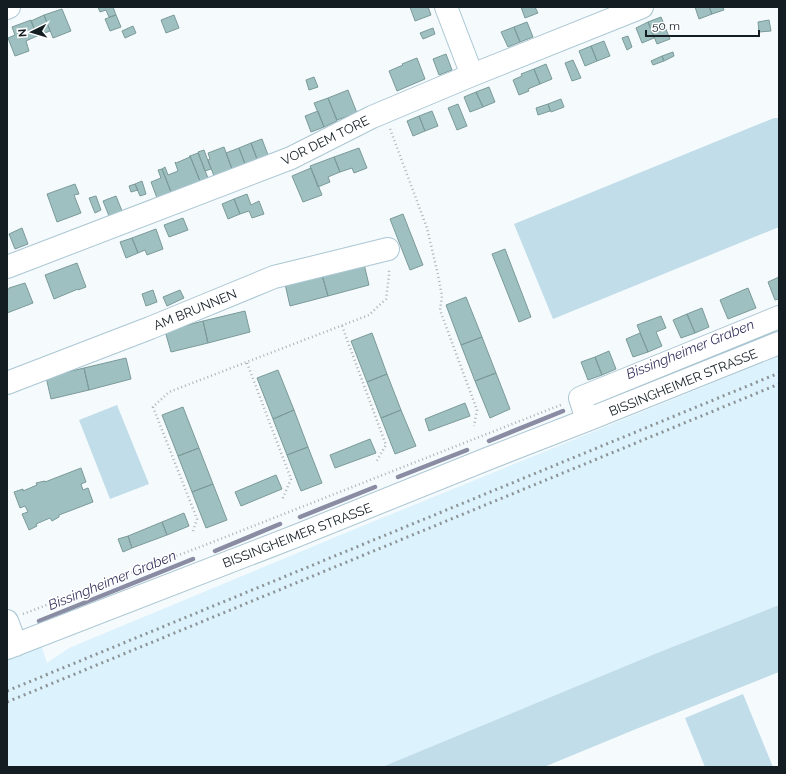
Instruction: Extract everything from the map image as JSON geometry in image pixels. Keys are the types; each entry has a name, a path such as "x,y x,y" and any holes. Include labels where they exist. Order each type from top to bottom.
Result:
{"street":[{"path":"446,7 472,75"},
{"name":"VOR DEM TORE","path":"7,267 291,158 372,117 642,7"},
{"name":"AM BRUNNEN","path":"7,383 150,328 274,277 388,249"},
{"name":"BISSINGHEIMER STRASSE","path":"580,398 779,317"},
{"name":"BISSINGHEIMER STRASSE","path":"12,646 296,536 779,343"},
{"path":"580,398 587,420"},
{"path":"12,618 12,646"}],"path":[{"path":"384,112 427,228 442,296 440,310 477,410 474,426"},
{"path":"194,531 196,519 153,407 169,392 369,316 386,298 389,276 388,249"},
{"path":"342,326 386,445 376,462"},
{"path":"247,363 291,479 282,500"},
{"path":"12,618 200,547 580,398"}],"shaded area":[{"path":"774,118 779,118 779,227 553,319 514,224"},
{"path":"779,356 779,605 657,653 382,767 7,767 7,658 41,644 47,663 69,648 350,531"},
{"path":"117,405 149,484 110,499 79,420"},
{"path":"779,605 779,672 544,767 382,767 657,653"},
{"path":"743,694 773,767 705,767 685,718"}],"building":[{"path":"98,7 113,7 116,15 109,17 106,10 100,12"},
{"path":"410,7 428,7 431,15 415,21"},
{"path":"521,7 535,7 538,13 525,18"},
{"path":"695,7 709,7 712,14 699,19"},
{"path":"709,7 723,7 724,10 712,14"},
{"path":"62,9 71,31 53,38 44,15"},
{"path":"44,15 50,31 37,36 31,21"},
{"path":"116,15 121,27 110,31 105,19"},
{"path":"174,15 179,28 166,33 161,20"},
{"path":"661,17 670,39 657,44 648,22"},
{"path":"31,20 37,36 26,41 29,51 15,56 8,38 15,35 12,27"},
{"path":"769,20 771,31 759,32 758,22"},
{"path":"527,22 533,37 520,42 514,27"},
{"path":"648,22 654,38 642,43 636,28"},
{"path":"133,26 136,33 125,38 122,31"},
{"path":"514,27 520,42 508,47 501,32"},
{"path":"433,28 435,34 423,39 420,33"},
{"path":"628,36 632,47 627,50 622,38"},
{"path":"604,41 610,56 597,61 591,46"},
{"path":"591,46 597,61 585,66 579,51"},
{"path":"673,52 674,56 664,61 662,56"},
{"path":"446,54 452,70 439,75 433,59"},
{"path":"662,56 664,61 653,65 651,61"},
{"path":"417,58 425,79 397,91 389,71"},
{"path":"573,60 581,78 572,81 565,63"},
{"path":"546,64 552,79 540,84 534,69"},
{"path":"534,69 540,84 519,95 513,80 522,76 521,74"},
{"path":"314,77 318,87 309,90 306,80"},
{"path":"489,87 495,102 483,107 476,92"},
{"path":"348,90 357,113 337,120 328,98"},
{"path":"476,92 483,107 470,112 464,97"},
{"path":"328,98 337,121 324,127 314,103"},
{"path":"561,99 564,107 551,112 548,104"},
{"path":"458,104 467,126 457,130 448,108"},
{"path":"548,104 550,111 538,115 536,108"},
{"path":"318,111 324,127 311,132 305,116"},
{"path":"432,111 438,126 425,131 419,116"},
{"path":"419,116 425,131 413,136 407,121"},
{"path":"262,139 268,155 257,159 251,143"},
{"path":"251,143 257,159 245,164 239,148"},
{"path":"224,147 232,169 214,176 208,160 210,159 208,153"},
{"path":"239,148 245,164 232,169 226,153"},
{"path":"359,148 367,168 354,173 352,168 340,172 334,157"},
{"path":"204,150 211,169 205,171 198,152"},
{"path":"198,153 208,178 200,181 190,156"},
{"path":"190,156 200,181 171,192 162,169 165,167 168,175 178,171 175,162 176,163 190,157"},
{"path":"334,157 340,172 328,177 330,182 318,187 310,166"},
{"path":"311,168 322,195 303,202 292,176"},
{"path":"162,169 171,192 157,198 151,182 161,178 158,170"},
{"path":"142,181 146,194 140,196 135,184"},
{"path":"75,184 79,194 74,195 81,213 57,222 47,194"},
{"path":"135,184 138,190 131,192 129,186"},
{"path":"247,194 251,205 259,201 264,214 252,218 249,211 240,214 234,199"},
{"path":"96,196 101,210 95,213 89,198"},
{"path":"116,196 122,211 109,216 103,201"},
{"path":"234,199 240,214 228,219 222,204"},
{"path":"403,214 423,265 410,270 390,219"},
{"path":"183,218 188,230 169,237 164,225"},
{"path":"22,228 28,244 15,249 9,234"},
{"path":"156,229 163,249 147,255 145,250 138,253 132,238"},
{"path":"132,238 138,253 126,258 120,242"},
{"path":"505,249 531,317 519,322 492,254"},
{"path":"77,263 86,287 54,299 45,275"},
{"path":"364,264 369,285 328,296 322,275"},
{"path":"322,275 328,296 290,306 285,284"},
{"path":"779,277 779,299 775,300 768,282"},
{"path":"25,283 33,303 7,313 7,290"},
{"path":"748,288 756,308 728,319 720,300"},
{"path":"153,290 157,302 146,306 142,294"},
{"path":"180,290 184,298 167,306 163,297"},
{"path":"466,297 482,337 461,345 446,305"},
{"path":"702,308 709,327 695,333 687,314"},
{"path":"245,311 250,332 208,343 203,321"},
{"path":"687,314 695,333 681,338 673,320"},
{"path":"661,316 666,328 656,332 662,346 648,352 637,325"},
{"path":"203,321 208,343 171,352 165,331"},
{"path":"372,333 387,374 367,382 351,341"},
{"path":"640,333 648,352 633,357 626,339"},
{"path":"482,337 496,373 475,381 461,345"},
{"path":"609,351 616,369 602,375 595,357"},
{"path":"595,357 602,375 588,380 581,362"},
{"path":"126,358 131,379 89,390 84,368"},
{"path":"84,368 89,390 51,399 46,377"},
{"path":"278,370 294,410 273,419 257,378"},
{"path":"496,373 510,409 490,418 475,381"},
{"path":"387,374 401,410 381,418 367,382"},
{"path":"465,403 470,416 429,431 425,419"},
{"path":"183,407 199,448 178,456 162,415"},
{"path":"294,410 308,447 287,455 273,419"},
{"path":"401,410 416,446 395,454 381,418"},
{"path":"370,439 376,453 335,468 330,455"},
{"path":"308,447 322,483 301,491 287,455"},
{"path":"199,448 213,484 192,492 178,456"},
{"path":"81,468 86,482 81,484 83,490 88,488 93,502 59,515 59,517 52,521 50,518 36,524 37,526 29,530 22,514 28,512 25,506 20,508 14,492 23,489 23,491 37,485 36,483 45,482"},
{"path":"276,475 282,489 241,506 235,492"},
{"path":"213,484 227,520 206,528 192,492"},
{"path":"184,513 189,526 167,535 162,522"},
{"path":"162,522 167,535 132,548 128,536"},
{"path":"128,536 132,548 123,552 118,539"}],"waterway":[{"name":"Bissingheimer Graben","path":"489,441 563,411"},
{"name":"Bissingheimer Graben","path":"398,477 467,450"},
{"name":"Bissingheimer Graben","path":"300,517 375,487"},
{"name":"Bissingheimer Graben","path":"215,551 280,524"},
{"name":"Bissingheimer Graben","path":"39,621 193,559"}],"railway":[{"path":"7,691 779,373"},
{"path":"7,702 779,384"}]}
